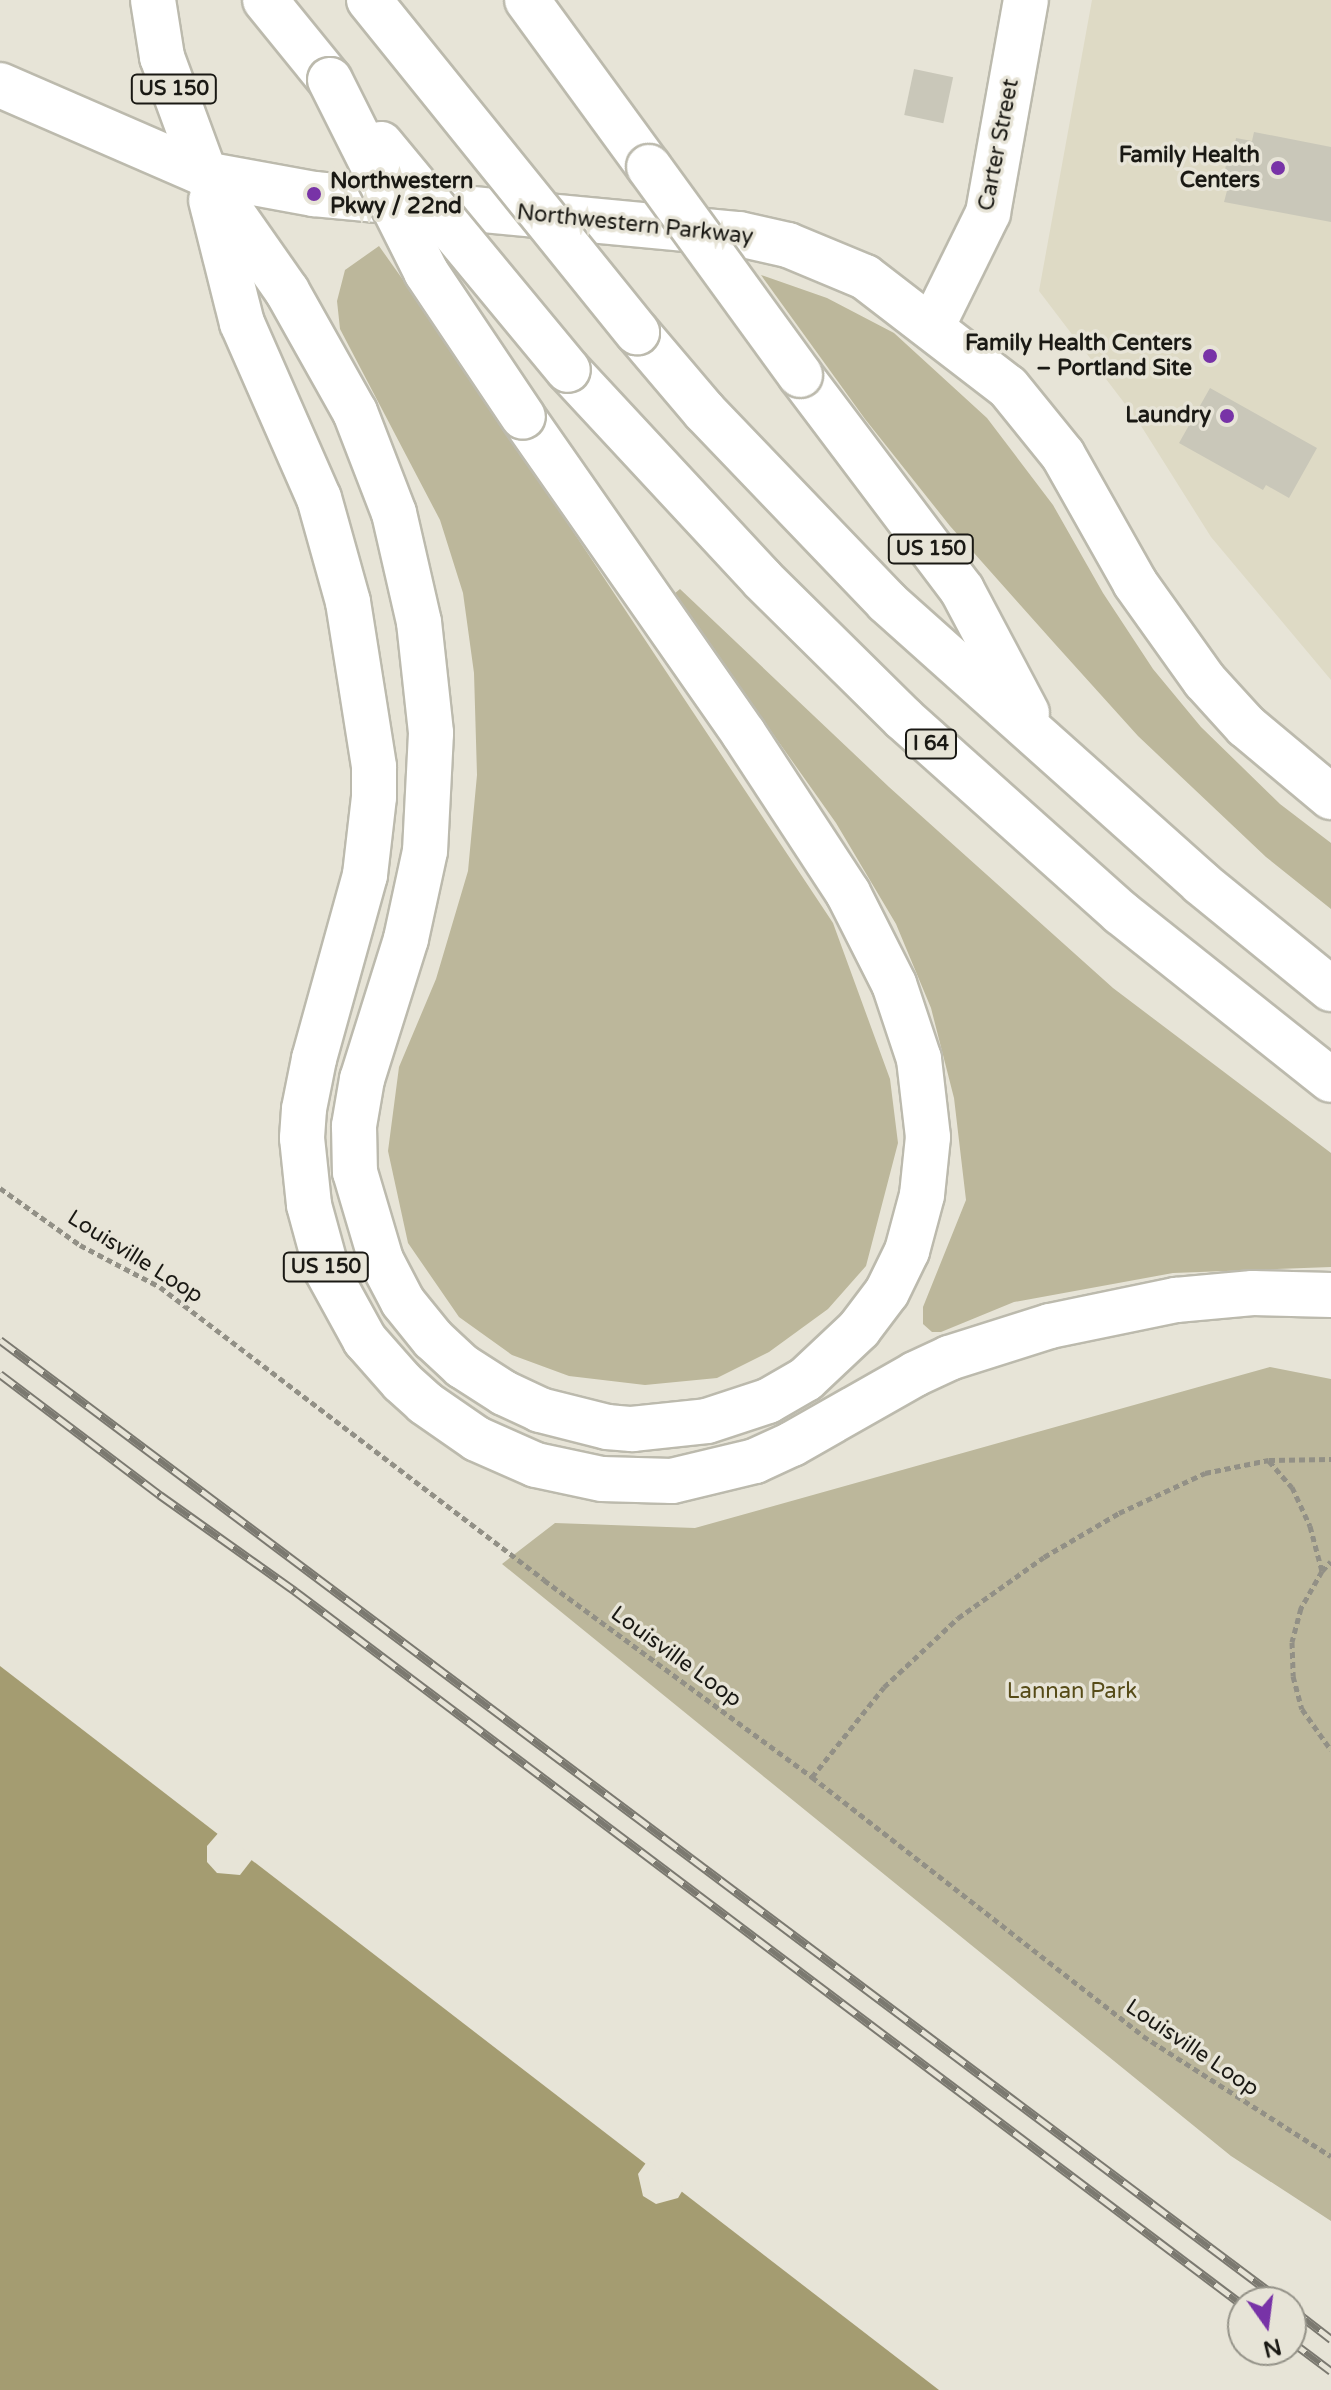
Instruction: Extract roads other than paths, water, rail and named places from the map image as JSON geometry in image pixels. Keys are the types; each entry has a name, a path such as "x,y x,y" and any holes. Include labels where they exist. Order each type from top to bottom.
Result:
{"main road":[{"name":"US 150","path":"153,0 162,57 205,174 242,323 319,498 348,602 374,767 374,797 365,875 314,1059 302,1138 309,1205 327,1271 365,1340 402,1382 449,1421 477,1439 536,1465 602,1479 672,1481 755,1461 949,1358 1050,1326 1176,1300 1253,1293 1331,1295"},
{"name":"I 64","path":"265,0 568,370 762,579 904,719 1100,895 1331,1080"},
{"path":"369,0 704,411 887,602 1201,883 1331,989"},
{"name":"US 150","path":"527,0 800,375 962,590 1039,736"},
{"name":"Carter Street","path":"932,327 988,213 1026,0"},
{"path":"205,174 287,291 355,412 397,525 423,646 431,733 425,851 406,939 362,1079 354,1126 355,1172 376,1249 390,1279 425,1330 462,1366 504,1393 540,1410 586,1423 632,1429 695,1424 728,1416 786,1392 842,1347 875,1310 892,1283 916,1227 926,1165 926,1101 909,1023 875,942 848,893 744,734 426,272 330,80"},
{"name":"Northwestern Parkway","path":"0,85 205,174 314,194 739,234 788,245 865,277 1008,387 1063,455 1135,583 1205,681 1257,735 1331,797"}],"railway":[{"path":"0,1340 1262,2286"},
{"path":"0,1374 160,1495 295,1591 1227,2293"},
{"path":"1307,2320 1331,2339"},
{"path":"1307,2353 1331,2371"}],"place":[{"name":"Family Health Centers","path":"1278,168"},
{"name":"Northwestern Pkwy / 22nd","path":"314,194"},
{"name":"Family Health Centers – Portland Site","path":"1210,356"},
{"name":"Laundry","path":"1227,416"}],"park label":[{"name":"Lannan Park","path":"1072,1692"}]}
